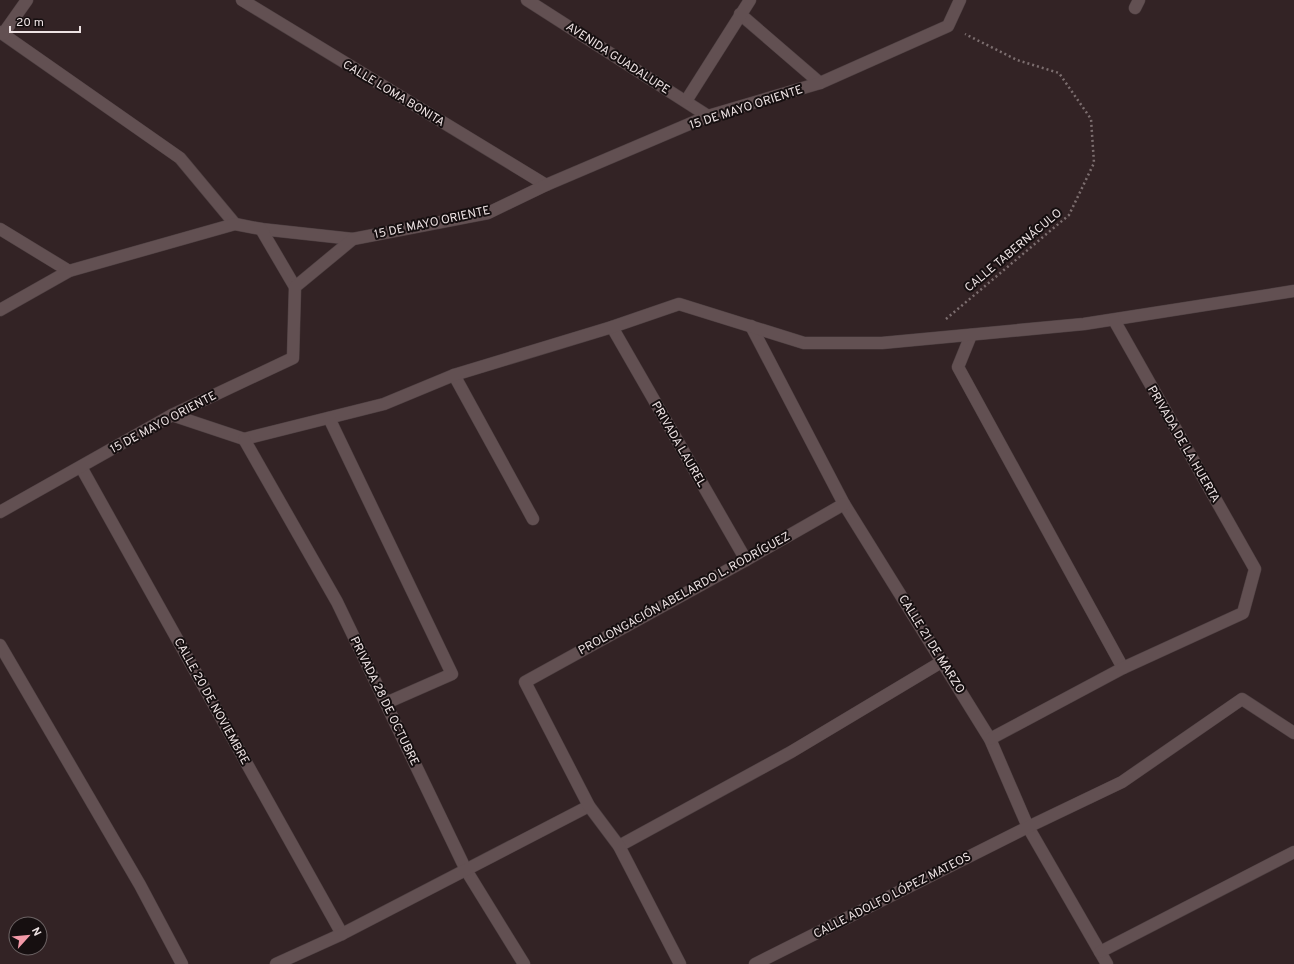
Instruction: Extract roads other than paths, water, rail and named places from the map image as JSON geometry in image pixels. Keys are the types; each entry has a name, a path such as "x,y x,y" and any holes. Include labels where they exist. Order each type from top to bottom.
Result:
{"street":[{"path":"27,0 2,33 180,158 235,224"},
{"name":"CALLE LOMA BONITA","path":"242,0 546,185"},
{"name":"AVENIDA GUADALUPE","path":"527,0 708,116"},
{"path":"686,101 750,0"},
{"name":"15 DE MAYO ORIENTE","path":"0,512 172,415 293,358 295,287 353,239 488,213 546,185 708,116 820,84 948,26 960,0"},
{"path":"740,14 820,84"},
{"path":"0,310 69,271 235,224 261,229 353,239"},
{"path":"0,229 69,271"},
{"path":"261,229 295,287"},
{"path":"172,415 244,439 384,404 454,375 612,327 679,304 804,343 882,343 1084,324 1294,291"},
{"name":"PRIVADA DE LA HUERTA","path":"1114,320 1255,568 1243,613 1122,668"},
{"name":"CALLE 21 DE MARZO","path":"751,326 844,504 943,661 990,739 1028,827 1107,964"},
{"name":"PRIVADA LAUREL","path":"612,327 746,560"},
{"path":"971,334 958,367 1122,668 990,739"},
{"path":"454,375 533,519"},
{"path":"330,418 452,674 386,704"},
{"name":"PRIVADA 28 DE OCTUBRE","path":"244,439 337,602 466,870 524,964"},
{"name":"CALLE 20 DE NOVIEMBRE","path":"81,467 342,934"},
{"name":"PROLONGACIÓN ABELARDO L. RODRÍGUEZ","path":"589,806 525,682 844,504"},
{"path":"0,645 140,885 182,964"},
{"path":"619,846 791,752 943,661"},
{"name":"CALLE ADOLFO LÓPEZ MATEOS","path":"755,964 1028,827 1122,782 1242,699 1294,733"},
{"path":"276,964 342,934 589,806 619,846 680,964"},
{"path":"1100,952 1294,852"}]}
